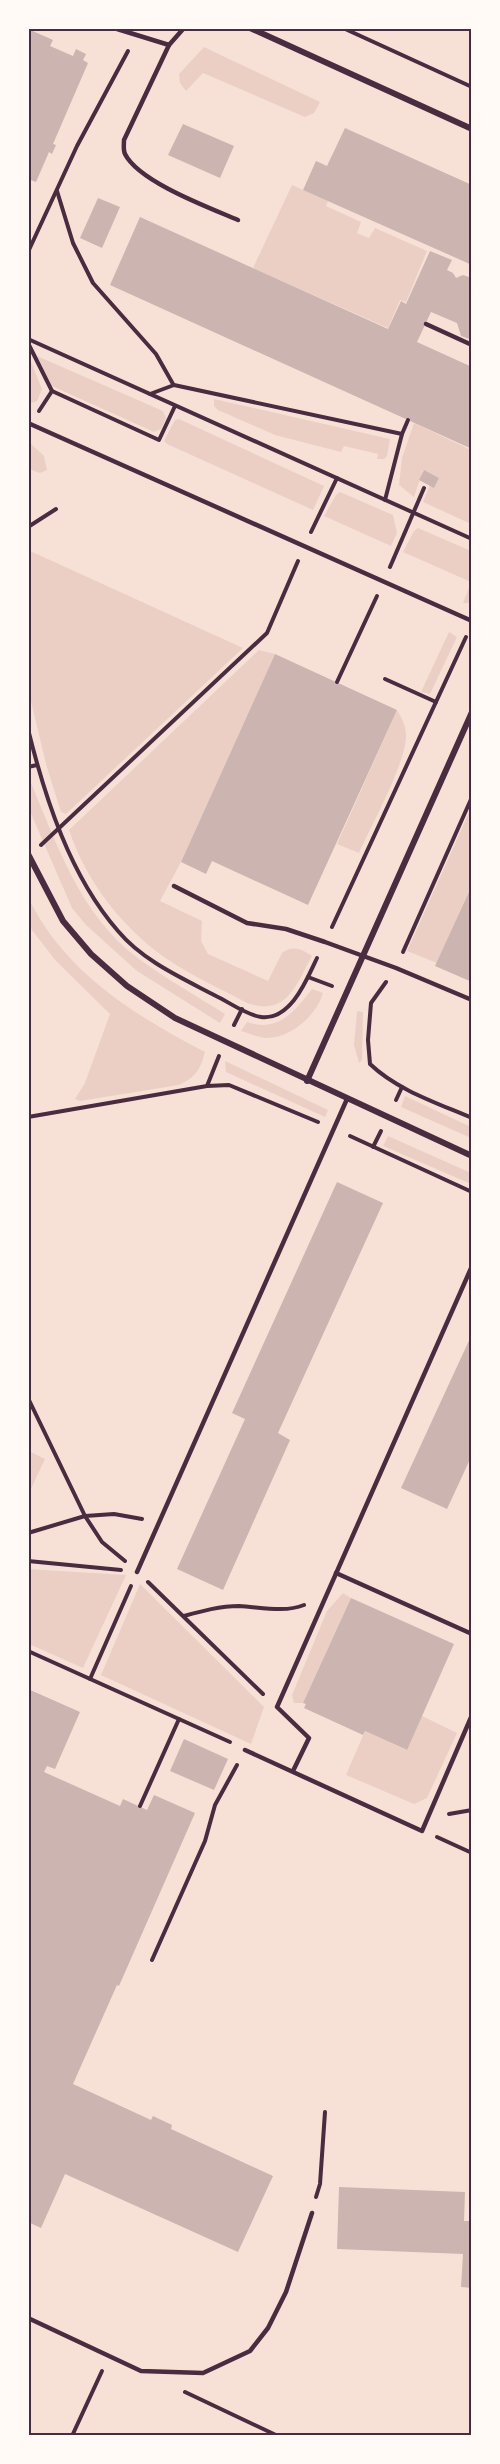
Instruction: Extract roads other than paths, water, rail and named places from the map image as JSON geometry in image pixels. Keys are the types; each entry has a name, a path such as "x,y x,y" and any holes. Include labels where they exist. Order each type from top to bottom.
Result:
{"street":[{"path":"250,28 471,129"},
{"path":"307,1081 471,712"},
{"path":"28,854 63,921 92,954 136,993 175,1018 471,1156"}],"lane":[{"path":"114,28 169,45"},
{"path":"184,28 169,45 124,140 124,152 133,163 173,193 238,220"},
{"path":"426,324 471,345"},
{"path":"30,424 471,621"},
{"path":"174,886 247,923 286,929 325,942 396,968 471,1000"},
{"path":"137,1572 347,1099"},
{"path":"293,1771 309,1738 277,1707 471,1266"},
{"path":"336,1573 471,1634"},
{"path":"245,1749 422,1831 471,1714"},
{"path":"28,2318 141,2371 204,2373 250,2351 268,2328 286,2292 312,2213"}]}
